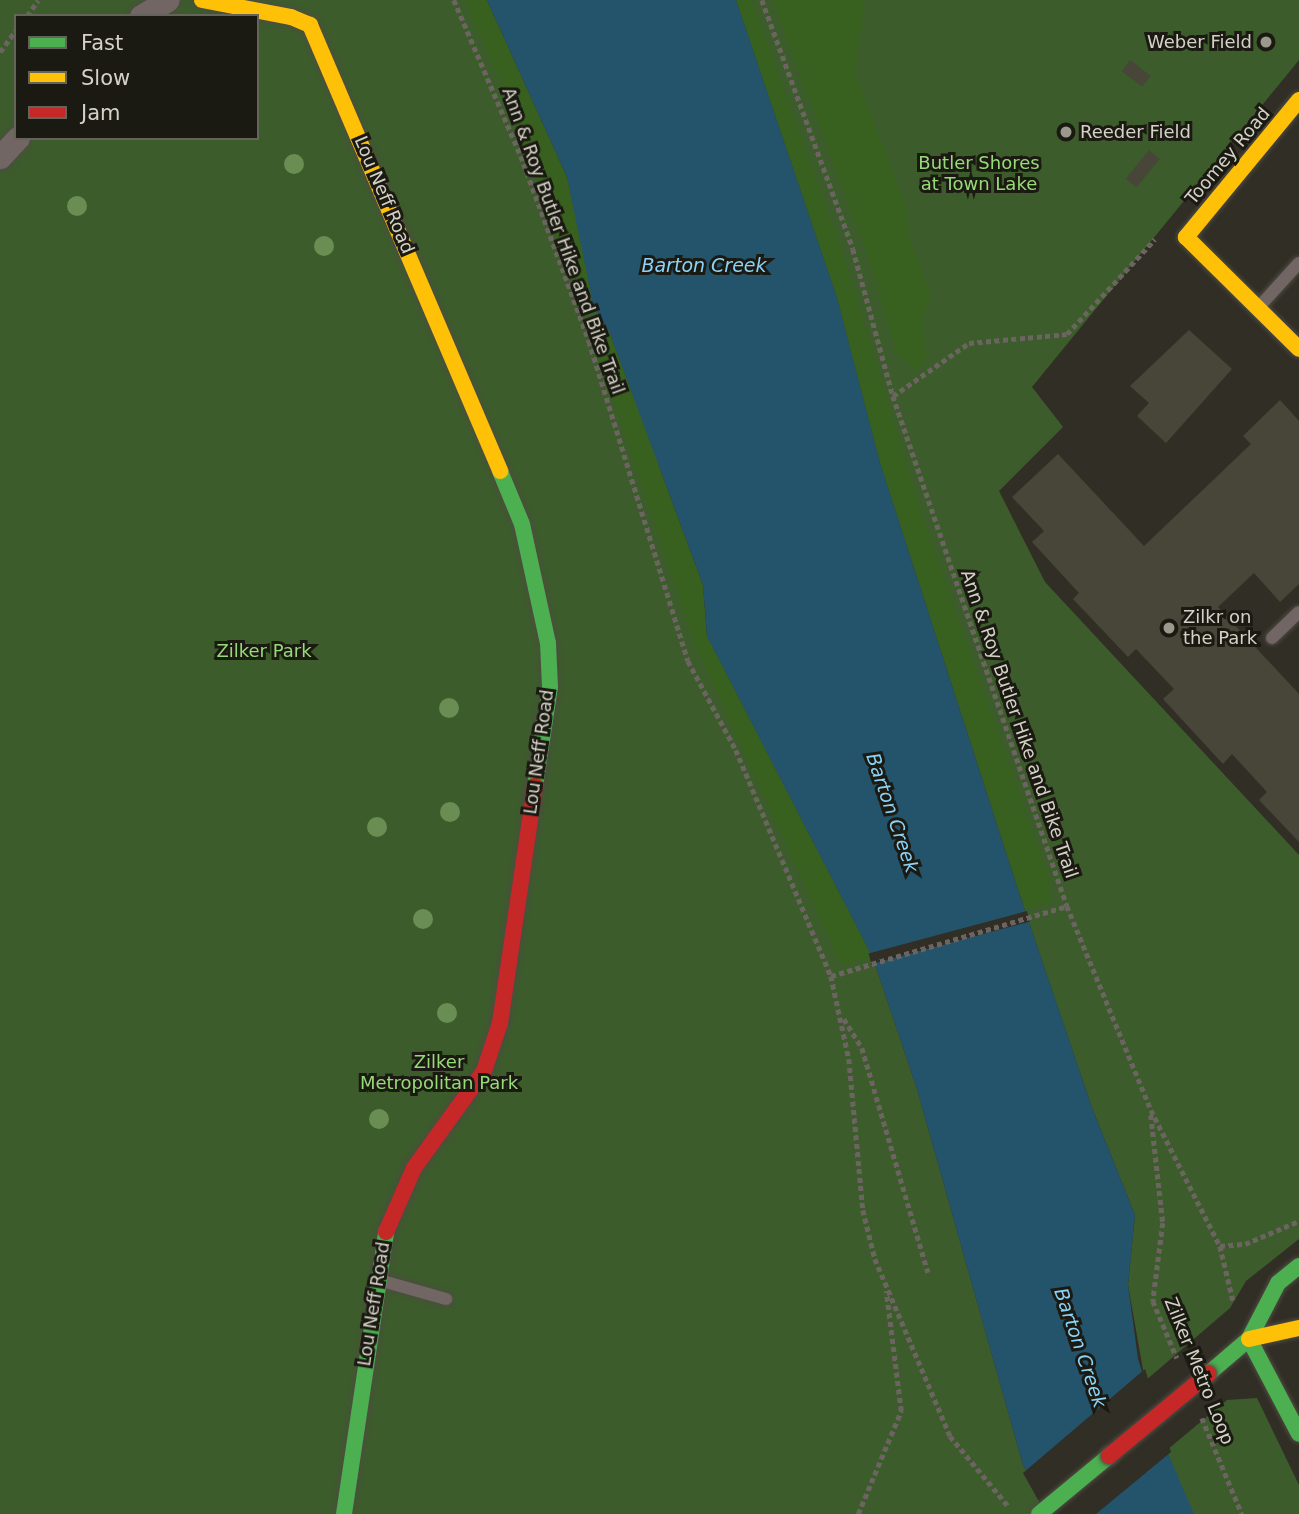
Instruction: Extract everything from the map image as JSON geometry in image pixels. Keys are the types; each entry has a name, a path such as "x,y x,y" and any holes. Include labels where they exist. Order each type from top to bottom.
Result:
{"street":[{"path":"144,14 168,0"},
{"name":"Lou Neff Road","path":"202,0 291,17 310,26 322,46 522,524 548,643 550,687 500,1023 484,1072 414,1168 380,1242 344,1514"},
{"name":"Toomey Road","path":"1258,308 1186,237 1299,100"},
{"path":"0,157 16,140"},
{"path":"1258,308 1299,349"},
{"path":"1039,1514 1249,1339 1278,1283 1299,1266"},
{"path":"1249,1339 1299,1328"},
{"path":"1249,1339 1299,1434"}],"lane":[{"path":"1258,308 1299,263"},
{"path":"1272,638 1299,612"},
{"path":"376,1279 446,1298"}],"path":[{"name":"Ann & Roy Butler Hike and Bike Trail","path":"454,0 521,156 589,341 688,661 736,750 831,976 1067,906 893,396 852,249 762,0"},
{"path":"0,52 14,33"},
{"path":"893,396 969,343 1067,334 1162,232"},
{"path":"1067,906 1151,1110 1220,1246 1233,1300 1249,1339"},
{"path":"831,976 841,1016 863,1210 885,1283 950,1436 968,1460 993,1484 1014,1514"},
{"path":"841,1016 862,1048 928,1272"},
{"name":"Zilker Metro Loop","path":"1151,1110 1163,1223 1153,1301 1180,1366"},
{"path":"1220,1246 1245,1244 1299,1221"},
{"path":"858,1514 901,1411 885,1283"},
{"name":"Zilker Metro Loop","path":"1196,1404 1242,1514"}],"green space":[{"name":"Zilker Metropolitan Park","path":"0,0 487,0 590,280 593,304 609,331 657,459 707,636 873,958 917,1089 1023,1465 1050,1514 0,1514"},
{"path":"464,0 487,0 567,177 590,280 591,289 586,293 573,277 508,100"},
{"name":"Butler Shores at Town Lake","path":"736,0 1299,0 1299,60 1032,387 1063,427 999,491 1045,582 1299,855 1299,1239 1246,1281 1230,1308 1145,1381 1128,1285 1135,1215 1092,1108 1017,887 880,463 837,298"},
{"path":"736,0 752,0 844,256 922,514 1047,873 1052,900 1046,904 1025,909 880,463 837,298"},
{"path":"772,0 865,0 855,73 906,206 911,244 931,293 923,318 926,360 916,370 898,356 865,248"},
{"path":"599,319 609,331 703,585 707,636 873,958 846,964 839,960 695,646 591,333 592,321"},
{"path":"1257,1398 1299,1485 1299,1514 1090,1514 1227,1400"}],"water":[{"name":"Barton Creek","path":"487,0 736,0 837,298 880,463 1017,887 1092,1108 1135,1215 1128,1285 1138,1359 1167,1451 1194,1514 1050,1514 1023,1465 917,1089 873,958 707,636 703,585 609,331 593,304 567,177"}],"pier":[{"path":"1027,911 1030,922 871,964 869,953"},
{"path":"1145,1369 1171,1452 1096,1514 1046,1514 1023,1473"}],"building":[{"path":"1130,60 1151,76 1142,87 1122,71"},
{"path":"1149,150 1160,159 1137,188 1126,179"},
{"path":"1189,330 1232,369 1166,443 1137,416 1149,403 1130,386"},
{"name":"Zilkr on the Park","path":"1280,400 1299,421 1299,584 1280,602 1254,573 1218,607 1299,694 1299,842 1259,800 1267,792 1232,754 1223,764 1163,699 1174,689 1136,649 1128,657 1073,599 1079,593 1032,542 1044,531 1012,497 1058,454 1144,546 1251,444 1243,436"}],"traffic: fast":[{"path":"500,471 522,524 548,643 550,687 535,786"},
{"path":"344,1514 386,1232"},
{"path":"1208,1374 1249,1339 1278,1283 1299,1266"},
{"path":"1249,1339 1299,1434"},
{"path":"1039,1514 1109,1456"}],"traffic: slow":[{"path":"202,0 291,17 310,25 500,471"},
{"path":"1299,100 1186,237 1299,349"},
{"path":"1249,1339 1299,1328"}],"traffic: jam":[{"path":"386,1232 414,1168 484,1071 500,1023 535,786"},
{"path":"1109,1456 1208,1374"}],"place":[{"name":"Weber Field","path":"1266,42"},
{"name":"Reeder Field","path":"1066,132"},
{"name":"Zilkr on the Park","path":"1169,628"}],"park label":[{"name":"Zilker Park","path":"264,651"}]}
